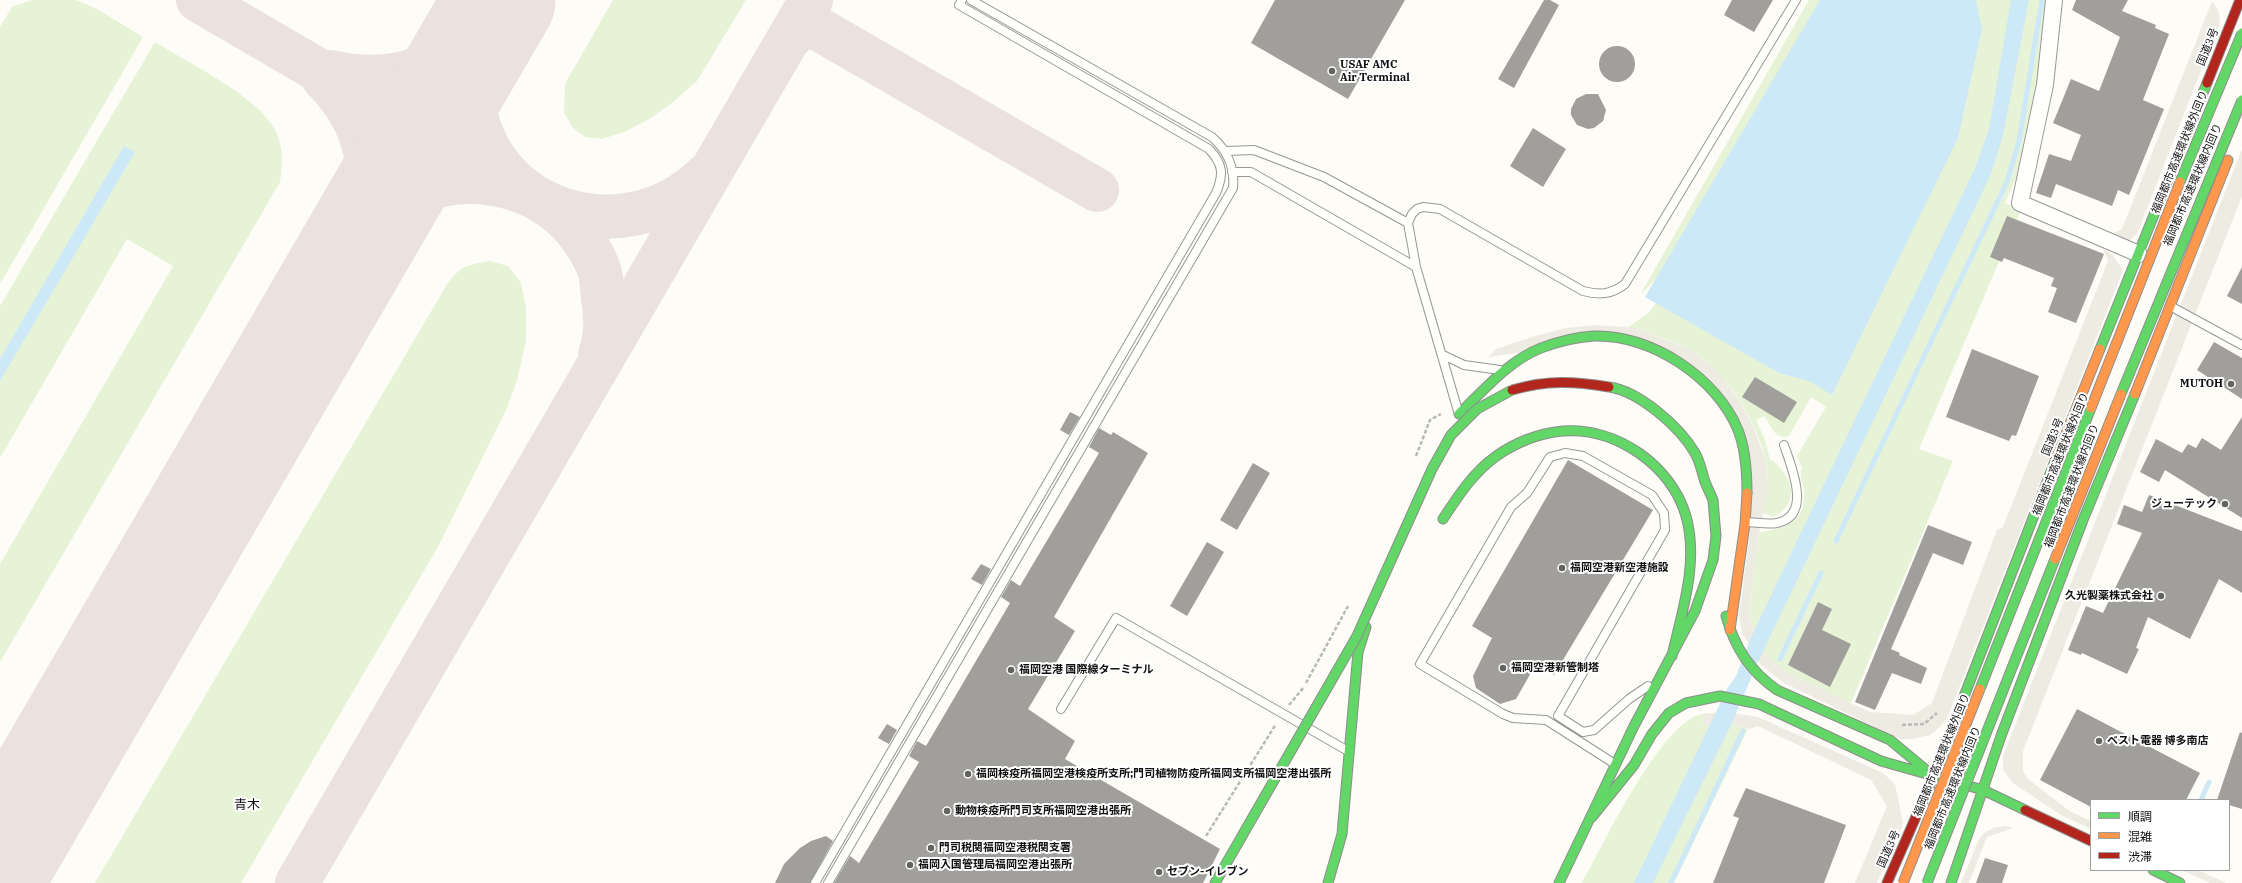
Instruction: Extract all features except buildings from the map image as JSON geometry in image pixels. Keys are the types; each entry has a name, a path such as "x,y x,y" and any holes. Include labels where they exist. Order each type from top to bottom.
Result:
{"main road":[{"name":"国道3号","path":"1887,883 1934,776 2027,532 2239,0"},
{"name":"福岡都市高速環状線外回り","path":"1903,883 1957,750 2183,175 2242,33"},
{"name":"福岡都市高速環状線内回り","path":"1927,883 2156,305 2242,100"},
{"path":"1951,883 1970,831 2001,736 2083,520 2171,307 2242,124"},
{"path":"1328,883 1342,834 1358,652 1362,635 1432,464 1459,414 1505,371 1524,356 1552,345 1595,336 1634,342 1679,360 1702,376 1724,406 1738,430 1744,452 1748,503 1730,630"},
{"path":"1215,883 1357,636 1432,469 1451,435 1477,409 1511,390 1538,383 1573,381 1619,388 1648,405 1680,431 1696,454 1712,500 1716,536 1713,560 1695,611 1616,764 1560,883"},
{"path":"1443,519 1476,473 1495,457 1518,444 1542,436 1571,430 1604,436 1631,446 1655,465 1674,488 1686,515 1691,545 1690,574 1672,656"},
{"path":"1713,560 1717,580"},
{"path":"1724,608 1730,630 1741,655 1760,680 1777,690 1890,740 1934,776"},
{"path":"1592,817 1634,766 1652,734 1669,713 1686,703 1703,698 1720,696 1759,704 1881,761 1983,790 2090,841"},
{"path":"1892,883 1939,792"},
{"path":"2155,871 2180,883"}],"street":[{"path":"2054,0 2045,85 2020,203 2139,254"}],"lane":[{"path":"815,883 1216,193 1222,176 1221,165 1209,149 959,5 962,0"},
{"path":"828,883 1233,188 1232,172 1225,151 1212,137 971,0"},
{"path":"1459,414 1416,266 1408,223 1412,214 1417,209 1424,207 1440,209 1583,291 1598,295 1606,294 1620,288 1625,284 1796,0"},
{"path":"1225,151 1254,150 1324,177 1408,223"},
{"path":"1232,172 1251,172 1416,266"},
{"path":"2171,307 2242,345"},
{"path":"1443,355 1464,365 1505,371"},
{"path":"1746,522 1777,523 1788,518 1793,511 1798,491 1784,445"},
{"path":"1616,764 1546,720 1513,718 1503,714 1420,664 1511,507 1527,493 1550,457 1565,453 1583,456 1652,495 1664,512 1665,530 1558,716 1583,732 1594,730 1629,699 1660,678"},
{"path":"1061,709 1116,618 1350,753"}],"green space":[{"path":"32,0 76,0 97,9 143,37 0,284 0,27 12,7"},
{"path":"613,0 746,0 697,81 672,103 651,118 624,132 602,139 585,137 572,127 564,112 565,84"},
{"path":"1809,0 2051,0 2025,158 2005,203 2021,210 1919,449 1953,461 1851,703 1789,674 1767,657 1755,636 1749,613 1759,532 1785,526 1792,522 1801,511 1804,502 1804,489 1801,477 1802,468 1797,456 1826,407 1811,397 1789,436 1784,437 1777,434 1771,428 1764,416 1756,420 1765,440 1770,459 1784,472 1791,488 1791,496 1783,511 1774,517 1763,513 1768,482 1766,462 1756,431 1738,398 1716,370 1690,350 1636,328 1627,328 1647,314 1715,237 1715,217 1640,295"},
{"path":"155,42 226,84 260,111 272,125 279,139 282,160 280,182 0,662 0,564 173,266 127,239 0,458 0,306"},
{"path":"490,261 508,266 521,283 526,307 526,341 517,380 507,408 439,545 241,883 95,883 446,286 460,270 469,265"},
{"path":"1703,714 1704,726 1724,722 1748,729 1674,883 1582,883 1618,815 1652,760 1670,737 1687,721"}],"shaded area":[{"path":"2212,1 2218,9 2220,22 2137,234 2129,241 2111,235 2122,229"},
{"path":"2242,149 2242,196 2023,751 2023,771 2028,779 2071,812 2090,821 2090,829 2061,815 2013,783 2003,770 2003,756"},
{"path":"2103,249 2113,255 2123,270 1948,716 1941,726 1930,735 1913,739 1900,739 1784,683 1761,665 1742,633 1739,615 1750,533 1732,407 1634,336 1488,357 1496,349 1532,337 1566,328 1596,325 1636,328 1691,350 1718,371 1740,402 1754,428 1766,462 1769,487 1759,532 1749,613 1755,636 1767,657 1789,674 1870,712 1913,715 1932,703 1997,530 2003,527 2108,261"},
{"path":"1724,712 1758,717 1883,773 1895,784 1903,824 1877,883 1855,883 1887,806 1871,780 1758,726 1750,729 1724,722 1704,726 1703,714"},
{"path":"2005,826 2013,828 1987,837 1969,883 1961,883 1979,839 1984,833 1993,828"},
{"path":"2184,871 2200,871 2226,883 2210,883"}],"water":[{"path":"1820,0 1976,0 1982,29 1958,138 1832,395 1809,381 1779,373 1645,297"},
{"path":"2011,0 2029,0 2003,135 1991,174 1758,662 1731,725 1653,883 1634,883 1727,689 1736,676 1754,631 1975,168 1989,129"},
{"path":"124,146 135,152 0,381 0,359"}],"waterway":[{"path":"1836,541 2007,182 2019,141 2042,0"},
{"path":"1780,659 1821,573"},
{"path":"1671,883 1743,731"},
{"path":"2201,799 2209,782"}],"taxiway":[{"path":"198,0 510,182"},
{"path":"297,883 811,0"},
{"path":"485,26 479,44 473,80 473,98 483,138 503,170 531,194 564,210 599,216 636,213 672,200 705,176"},
{"path":"330,72 353,76 374,77 394,75 414,70 432,63 450,53 485,26"},
{"path":"789,38 802,28 817,28 1097,190"},
{"path":"324,79 340,97 352,116 366,155 368,197 365,219 359,242"},
{"path":"359,242 378,221 400,202 416,193 439,186 462,182 486,183 509,187 531,195 551,207 569,222 584,241 597,265 601,279 605,320 605,333 600,355"}],"runway":[{"path":"0,859 500,0"}],"traffic: fast":[{"path":"2180,182 2242,33"},
{"path":"2100,349 2207,83"},
{"path":"2121,394 2242,100"},
{"path":"1459,414 1507,368 1518,360 1541,348 1580,337 1594,336 1616,337 1638,343 1659,351 1680,363 1715,393 1728,411 1741,438 1746,469 1747,493"},
{"path":"1609,387 1633,395 1658,412 1669,422 1679,432 1697,456 1705,482"},
{"path":"1292,749 1357,636 1432,469 1451,435 1477,409 1512,390"},
{"path":"1951,883 2001,736 2083,520 2135,394"},
{"path":"1980,689 2091,408"},
{"path":"1443,519 1466,485 1487,463 1510,447 1536,436 1563,431 1583,431 1602,435 1639,453 1668,481 1679,498 1686,516 1690,533 1691,551 1688,586 1672,656"},
{"path":"1929,787 2055,461"},
{"path":"1559,883 1634,726 1695,611 1713,560 1716,536 1713,500 1705,482"},
{"path":"1927,883 2055,559"},
{"path":"1726,616 1734,638 1745,658 1751,667 1767,683 1777,690 1890,740 1926,770"},
{"path":"1328,883 1342,834 1358,652 1366,627"},
{"path":"1592,817 1634,765 1652,734 1669,713 1686,703 1720,696 1759,704 1881,761 1983,790 2025,810"},
{"path":"1215,883 1292,749"},
{"path":"2155,871 2180,883"}],"traffic: slow":[{"path":"2135,394 2228,160"},
{"path":"2091,408 2180,182"},
{"path":"2055,461 2100,349"},
{"path":"2055,559 2121,394"},
{"path":"1730,630 1745,524 1747,493"},
{"path":"1903,883 1980,689"}],"traffic: jam":[{"path":"2207,83 2240,0"},
{"path":"1512,390 1537,384 1560,382 1609,387"},
{"path":"1887,883 1929,787"},
{"path":"2025,810 2090,841"}],"place":[{"name":"USAF AMC Air Terminal","path":"1332,71"},
{"name":"MUTOH","path":"2231,384"},
{"name":"ジューテック","path":"2225,504"},
{"name":"福岡空港新空港施設","path":"1562,568"},
{"name":"久光製薬株式会社","path":"2161,596"},
{"name":"福岡空港新管制塔","path":"1503,668"},
{"name":"福岡空港 国際線ターミナル","path":"1011,670"},
{"name":"ベスト電器 博多南店","path":"2099,741"},
{"name":"福岡検疫所福岡空港検疫所支所;門司植物防疫所福岡支所福岡空港出張所","path":"968,774"},
{"name":"動物検疫所門司支所福岡空港出張所","path":"947,811"},
{"name":"門司税関福岡空港税関支署","path":"931,848"},
{"name":"福岡入国管理局福岡空港出張所","path":"910,865"},
{"name":"セブン-イレブン","path":"1159,872"}],"district":[{"name":"青木","path":"247,805"}]}
